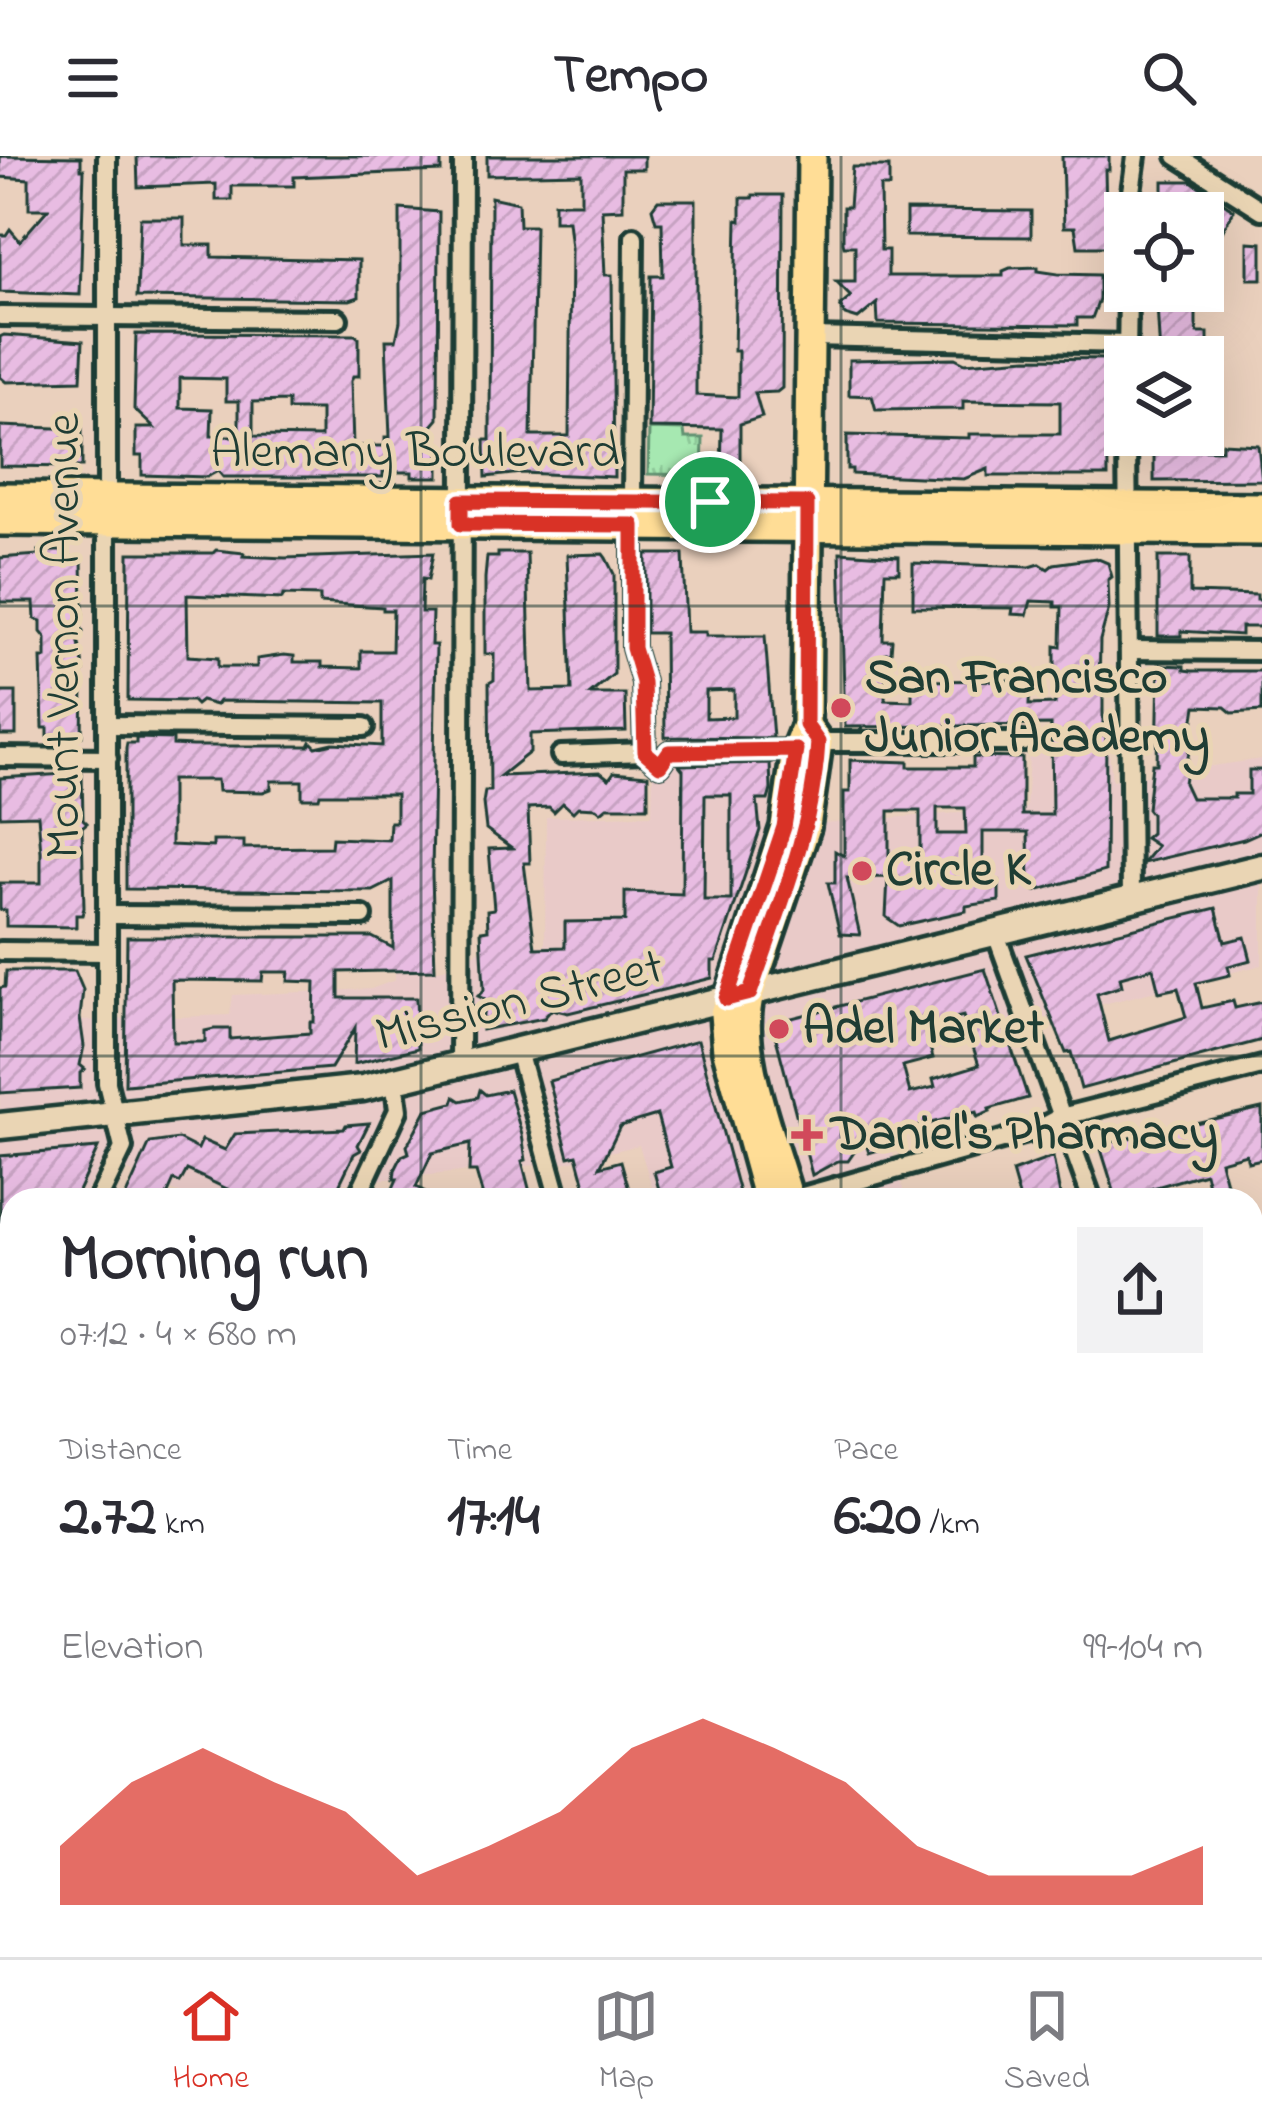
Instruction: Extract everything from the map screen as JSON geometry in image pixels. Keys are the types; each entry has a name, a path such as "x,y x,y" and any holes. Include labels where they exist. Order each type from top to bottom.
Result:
{"main road":[{"path":"765,1188 727,1052 806,739 812,156"},
{"name":"Alemany Boulevard","path":"0,497 105,511"},
{"name":"Alemany Boulevard","path":"1127,519 1262,507"},
{"name":"Alemany Boulevard","path":"0,521 105,511 633,513 1127,519 1262,531"},
{"name":"Mission Street","path":"0,1126 363,1088 1262,866"},
{"path":"738,996 786,1188"}],"street":[{"name":"Mount Vernon Avenue","path":"104,1188 123,1148 107,1084 107,156"},
{"path":"460,1065 463,156"},
{"path":"1131,192 1136,156"},
{"path":"1177,156 1262,210"},
{"path":"634,237 633,648 643,682 645,752"},
{"path":"0,316 338,320"},
{"path":"811,337 1104,350"},
{"path":"1127,456 1131,900"},
{"path":"1129,650 1262,650"},
{"path":"108,725 364,727"},
{"path":"561,755 645,752 660,765 669,752 806,739 1024,742"},
{"path":"0,757 108,758"},
{"path":"107,915 363,916"},
{"path":"995,934 1088,1188"},
{"path":"0,951 107,952"},
{"path":"518,1051 556,1188"},
{"path":"832,1188 1037,1130 1061,1117 1262,1066"},
{"path":"362,1188 398,1110 394,1080"}],"shaded area":[{"path":"1107,733 1112,780 1262,759 1262,965 1050,1017 870,1070 903,1188 652,1188 639,1145 569,1162 301,1188 167,1188 103,1160 88,1188 0,1188 0,1024 230,1015 233,995 371,989 395,980 395,970 440,970 483,949 545,945 546,817 652,815 653,766 776,755 769,827 1026,808 1030,739"}],"green space":[{"path":"649,429 684,430 685,438 703,438 702,475 648,474"}],"building":[{"path":"0,156 81,157 80,295 0,292 0,235 10,229 20,241 48,209 29,209 29,179 0,177"},
{"path":"137,156 441,156 441,171 294,177 294,186 232,186 232,200 216,200 216,184 138,187"},
{"path":"487,156 644,156 644,169 623,169 623,209 602,210 605,275 612,275 614,477 521,473 486,477 491,197 518,203 519,226 535,226 531,436 569,436 571,248 568,221 554,221 554,203 581,203 581,173 487,175"},
{"path":"1062,156 1109,156 1104,247 1078,247 1075,227 1064,227"},
{"path":"852,167 889,167 889,187 880,187 881,250 888,250 888,276 1003,276 1010,268 1038,267 1038,271 1058,274 1099,275 1099,300 1092,318 1077,318 1077,325 878,323 877,303 858,319 845,315 840,306 851,297 836,282 855,282 855,246 843,242 843,207 849,207"},
{"path":"1163,181 1191,181 1207,192 1163,192"},
{"path":"783,195 782,388 755,393 762,417 740,424 740,477 721,476 722,429 649,428 651,276 663,276 662,222 656,222 652,208 658,200 696,200 696,395 738,397 738,351 734,351 737,220 741,221 741,198"},
{"path":"1224,203 1234,210 1224,228"},
{"path":"400,209 439,212 438,419 416,445 439,445 439,477 412,477 412,472 383,472 383,477 223,477 218,471 207,477 142,475 136,428 154,428 134,409 136,334 355,335 359,338 359,376 351,381 353,446 385,446 385,437 390,437 386,340 396,340","holes":["180,378 226,379 226,401 239,401 239,436 211,436 212,409 180,408","288,401 288,410 321,410 321,437 253,436 253,402"]},
{"path":"906,210 1031,211 1031,237 906,236"},
{"path":"140,218 184,218 184,245 212,245 212,257 359,260 359,297 137,297"},
{"path":"1248,242 1262,243 1262,279 1248,279"},
{"path":"1157,312 1196,312 1198,333 1208,333 1208,336 1159,336"},
{"path":"0,337 83,341 81,380 6,382 0,377"},
{"path":"1104,359 1108,476 988,476 988,469 964,479 852,474 847,469 847,435 1060,434 1060,402 963,401 963,409 876,410 872,396 849,395 849,360"},
{"path":"0,426 82,429 82,467 0,466"},
{"path":"1224,443 1258,445 1262,480 1154,481 1154,456 1224,456"},
{"path":"38,551 67,551 67,556 82,558 83,614 78,618 83,632 78,638 84,671 77,679 83,684 82,736 48,736 48,728 43,728 41,658 46,658 46,638 41,621 35,619 34,602 0,602 0,558 39,555"},
{"path":"840,552 899,556 899,572 885,572 883,640 892,640 891,653 886,653 885,700 912,701 912,681 1030,680 1029,705 1055,704 1055,646 1061,647 1062,607 1031,601 1027,615 1012,614 1013,608 913,607 913,563 1040,564 1048,569 1096,558 1108,563 1112,577 1100,640 1099,690 1103,690 1106,735 1105,871 1036,891 1029,885 1028,832 983,832 983,880 999,881 999,901 899,926 886,917 888,877 847,878 860,935 840,934 828,883 835,883 835,851 844,856 844,792 850,792 850,760 908,762 908,767 973,767 973,757 1022,758 1022,815 1052,815 1051,725 845,727","holes":["937,808 965,808 966,834 937,834","889,811 920,811 920,855 889,855"]},
{"path":"129,553 285,558 433,553 428,580 422,579 421,612 432,612 431,645 436,645 435,970 339,972 339,998 416,998 418,1048 354,1064 355,1028 331,1068 125,1085 127,937 372,937 393,948 393,881 373,891 126,889 127,743 136,743 136,738 173,739 173,745 192,746 309,746 311,742 316,747 333,743 382,746 382,703 219,701 216,705 201,701 196,705 192,701 128,700","holes":["187,595 320,596 320,603 383,607 393,610 392,651 361,651 361,668 322,667 322,662 294,662 294,656 284,655 257,659 257,667 218,667 218,658 188,656","171,780 217,780 218,791 263,792 271,789 271,781 302,781 302,798 396,794 396,822 390,822 389,840 332,838 331,847 244,848 244,841 213,841 213,847 171,845","263,972 289,972 288,981 315,982 310,1033 230,1039 230,1029 214,1029 205,1031 205,1042 173,1042 172,980 262,981"]},
{"path":"498,553 527,553 531,691 572,690 567,555 603,554 606,558 614,574 614,674 590,694 625,694 626,731 530,734 530,752 500,776 600,772 609,779 614,772 648,775 648,807 607,807 601,812 578,807 573,812 563,803 554,812 549,807 528,808 530,863 524,863 535,948 565,947 565,922 625,921 625,892 682,894 683,770 679,765 770,763 771,790 768,800 757,800 760,830 716,961 712,961 712,978 568,1013 552,1009 544,1018 482,1030 484,999 478,996 484,990 481,931 488,930 487,910 494,909 489,849 512,848 486,829 483,803 485,791 490,791 489,683 494,680 494,654 485,654 485,578 487,557 498,557","holes":["705,795 731,795 731,900 704,900"]},
{"path":"646,554 683,554 686,632 765,636 773,738 665,737 664,633 646,633","holes":["734,690 734,717 706,718 706,691"]},
{"path":"1158,557 1190,557 1190,593 1257,595 1262,600 1262,627 1241,627 1241,635 1181,631 1181,636 1158,636"},
{"path":"1159,665 1192,671 1262,671 1262,711 1232,713 1225,707 1196,706 1184,783 1191,798 1234,798 1234,794 1249,794 1249,770 1262,770 1262,831 1143,863 1157,846 1145,838 1151,833 1147,809 1152,764 1157,764"},
{"path":"0,692 16,692 16,735 0,735"},
{"path":"82,773 87,823 82,827 82,915 76,915 76,927 6,926 6,910 0,910 0,883 41,883 41,852 38,815 0,816 0,778"},
{"path":"1216,908 1225,942 1245,937 1251,960 1228,966 1230,975 1196,983 1202,1008 1233,1001 1235,1008 1262,1002 1262,1040 1081,1089 1071,1052 1066,1053 1026,955","holes":["1153,968 1159,992 1178,988 1186,1017 1109,1041 1097,994 1122,986 1120,977"]},
{"path":"985,969 1028,1098 977,1117 976,1112 922,1125 886,1138 888,1147 869,1153 864,1138 848,1161 838,1161 812,1175 772,1023","holes":["963,1016 979,1065 933,1079 935,1087 910,1093 903,1066 933,1058 924,1027"]},
{"path":"6,971 75,971 83,990 80,1065 85,1069 80,1073 80,1088 0,1093 0,988 5,987"},
{"path":"698,1040 738,1188 659,1188 654,1172 671,1167 657,1115 620,1126 600,1167 621,1161 629,1188 586,1188 577,1155 569,1157 549,1081"},
{"path":"480,1090 486,1095 509,1090 522,1135 529,1188 481,1188 476,1172 469,1172 470,1144 432,1153 418,1188 393,1188 395,1170 409,1153 407,1146 426,1110 453,1103 455,1097 461,1101 478,1097"},
{"path":"1262,1108 1262,1159 1248,1162 1246,1154 1220,1161 1227,1188 1209,1188 1205,1173 1153,1188 1113,1188 1103,1144"},
{"path":"369,1123 358,1145 361,1150 354,1154 338,1188 225,1188 187,1170 180,1183 174,1180 170,1188 129,1188 150,1143 178,1139 198,1149 202,1140 225,1150 235,1134 344,1129"},
{"path":"98,1148 80,1188 0,1188 0,1156"},
{"path":"1053,1157 1059,1188 1017,1188 1012,1172"}],"place":[{"name":"San Francisco Junior Academy","path":"841,708"},
{"name":"Circle K","path":"862,871"},
{"name":"Adel Market","path":"779,1029"},
{"name":"Daniel's Pharmacy","path":"807,1135"}],"route":[{"path":"461,501 710,502 807,503 806,725 818,742 813,799 771,939 750,993 726,999 784,827 796,750 669,752 660,765 645,752 643,682 633,648 633,525 461,524 461,501"}]}
